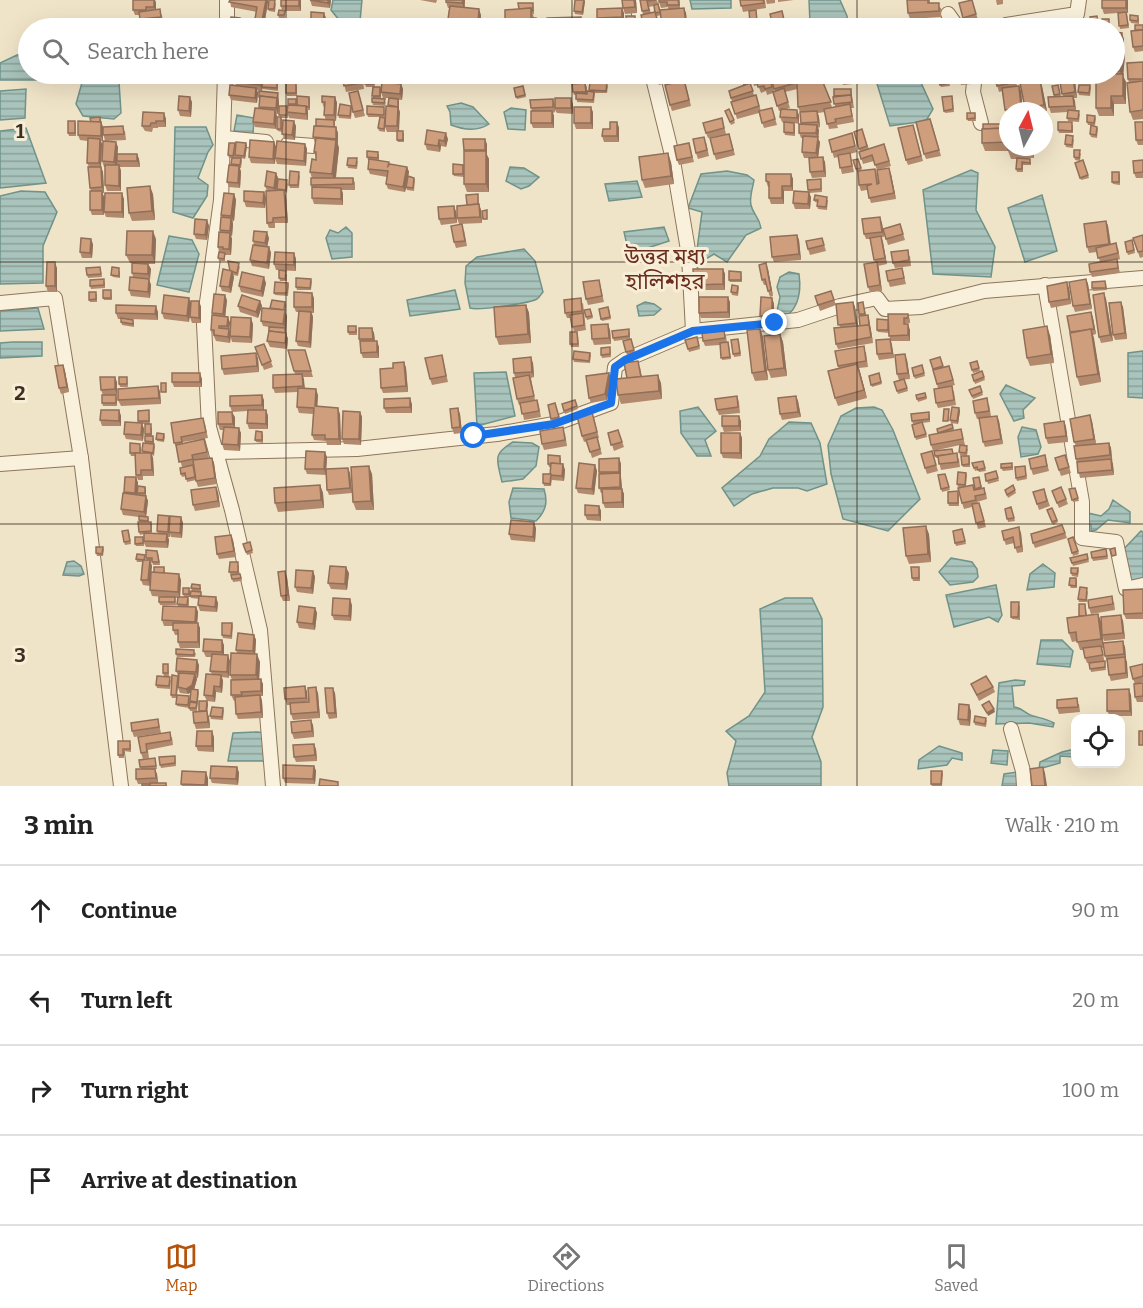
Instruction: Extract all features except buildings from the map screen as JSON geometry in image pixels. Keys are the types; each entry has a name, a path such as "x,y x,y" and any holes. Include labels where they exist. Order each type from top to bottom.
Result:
{"street":[{"path":"227,0 227,18"},
{"path":"637,0 640,18"},
{"path":"1051,18 1077,14 1079,0"},
{"path":"948,14 951,18"},
{"path":"225,84 221,200 204,324 209,427 260,630 273,786"},
{"path":"654,84 672,155 689,256 693,331"},
{"path":"974,84 973,92 981,123"},
{"path":"224,138 314,146"},
{"path":"216,452 357,449 497,434 554,424 611,403 615,367 625,360 693,331 798,320 840,306 877,298 885,309 921,307 984,291 1143,278"},
{"path":"1046,285 1082,502 1082,538 1116,542 1126,589 1143,585"},
{"path":"0,303 55,298 81,458 121,786"},
{"path":"0,464 81,458"},
{"path":"1011,729 1023,771 1024,786"}],"water":[{"path":"333,0 362,0 360,18 338,18 331,10"},
{"path":"690,0 731,0 731,8 692,9"},
{"path":"809,0 840,0 847,18 810,18"},
{"path":"17,55 18,80 0,80 0,63"},
{"path":"82,84 119,84 121,113 114,119 83,116 76,104"},
{"path":"877,84 922,84 933,109 926,121 890,126"},
{"path":"26,89 25,118 0,120 0,91"},
{"path":"461,103 473,107 489,124 470,129 451,125 447,106"},
{"path":"511,108 526,110 525,130 508,129 504,112"},
{"path":"237,115 254,118 253,134 234,131"},
{"path":"175,127 206,127 213,145 198,178 208,185 207,196 193,218 173,212"},
{"path":"26,128 46,183 0,188 0,131"},
{"path":"510,167 524,168 539,177 529,186 521,189 506,181"},
{"path":"971,170 978,173 976,210 995,247 991,277 933,274 923,190"},
{"path":"727,171 747,175 754,180 751,202 761,228 746,235 727,262 714,254 704,260 700,271 694,272 702,212 688,208 701,174"},
{"path":"637,181 642,197 609,201 605,184"},
{"path":"21,191 45,192 57,212 43,246 43,283 0,284 0,196"},
{"path":"1042,195 1057,251 1025,262 1008,208"},
{"path":"346,227 352,233 352,257 332,259 326,238 330,230 338,233"},
{"path":"664,227 669,241 629,254 624,232"},
{"path":"169,236 192,240 199,254 189,292 157,285"},
{"path":"524,249 535,261 543,292 539,297 532,301 504,306 470,308 465,283 466,266 477,257"},
{"path":"789,272 799,274 799,297 788,314 775,321 780,297 777,287 780,277"},
{"path":"455,290 460,309 410,316 407,300"},
{"path":"645,302 661,309 654,315 639,316 637,306"},
{"path":"38,308 44,329 0,331 0,311"},
{"path":"42,342 42,356 0,358 0,343"},
{"path":"1143,351 1143,398 1128,397 1128,353"},
{"path":"506,372 515,416 477,426 474,373"},
{"path":"1006,385 1035,398 1023,410 1024,418 1014,421 1000,394"},
{"path":"698,407 716,431 705,440 711,456 697,456 681,433 680,411"},
{"path":"874,407 882,410 893,430 920,499 888,531 843,519 831,474 828,445 841,416 856,408"},
{"path":"789,422 811,423 820,443 827,484 807,491 798,488 773,488 752,494 734,506 722,488 760,456 769,439"},
{"path":"1022,427 1036,430 1041,447 1038,454 1021,457 1018,437"},
{"path":"513,442 532,443 539,447 536,466 523,479 502,482 499,454"},
{"path":"513,488 544,489 545,506 536,521 511,518 509,502"},
{"path":"1113,500 1130,512 1130,523 1108,520 1096,530 1091,531 1091,525 1085,523 1088,513 1101,516 1109,509"},
{"path":"1141,531 1143,532 1143,582 1129,583 1121,552"},
{"path":"951,558 972,562 977,569 978,577 973,582 950,585 939,572"},
{"path":"74,561 81,566 84,574 63,575 67,562"},
{"path":"1043,564 1055,573 1054,587 1027,590 1030,574"},
{"path":"996,585 1002,615 998,622 989,617 954,627 946,595"},
{"path":"785,598 812,598 822,619 823,707 812,737 821,762 821,786 729,786 727,773 736,741 726,731 749,716 765,692 760,609"},
{"path":"1041,640 1062,640 1073,651 1070,667 1037,664"},
{"path":"1025,681 1024,685 1012,686 1014,707 1054,723 1053,727 1029,723 996,724 999,683"},
{"path":"233,733 267,733 269,761 228,761"},
{"path":"939,746 962,753 962,760 952,758 947,765 918,769 919,760"},
{"path":"993,750 1008,751 1007,765 991,763"},
{"path":"1071,750 1071,757 1060,756 1060,763 1039,769 1040,762"},
{"path":"1017,772 1019,786 1002,786 1004,774"}],"district":[{"name":"উত্তর মধ্য হালিশহর","path":"665,268"}],"route":[{"path":"474,436 554,424 611,403 615,367 625,360 693,331 775,323"}]}
